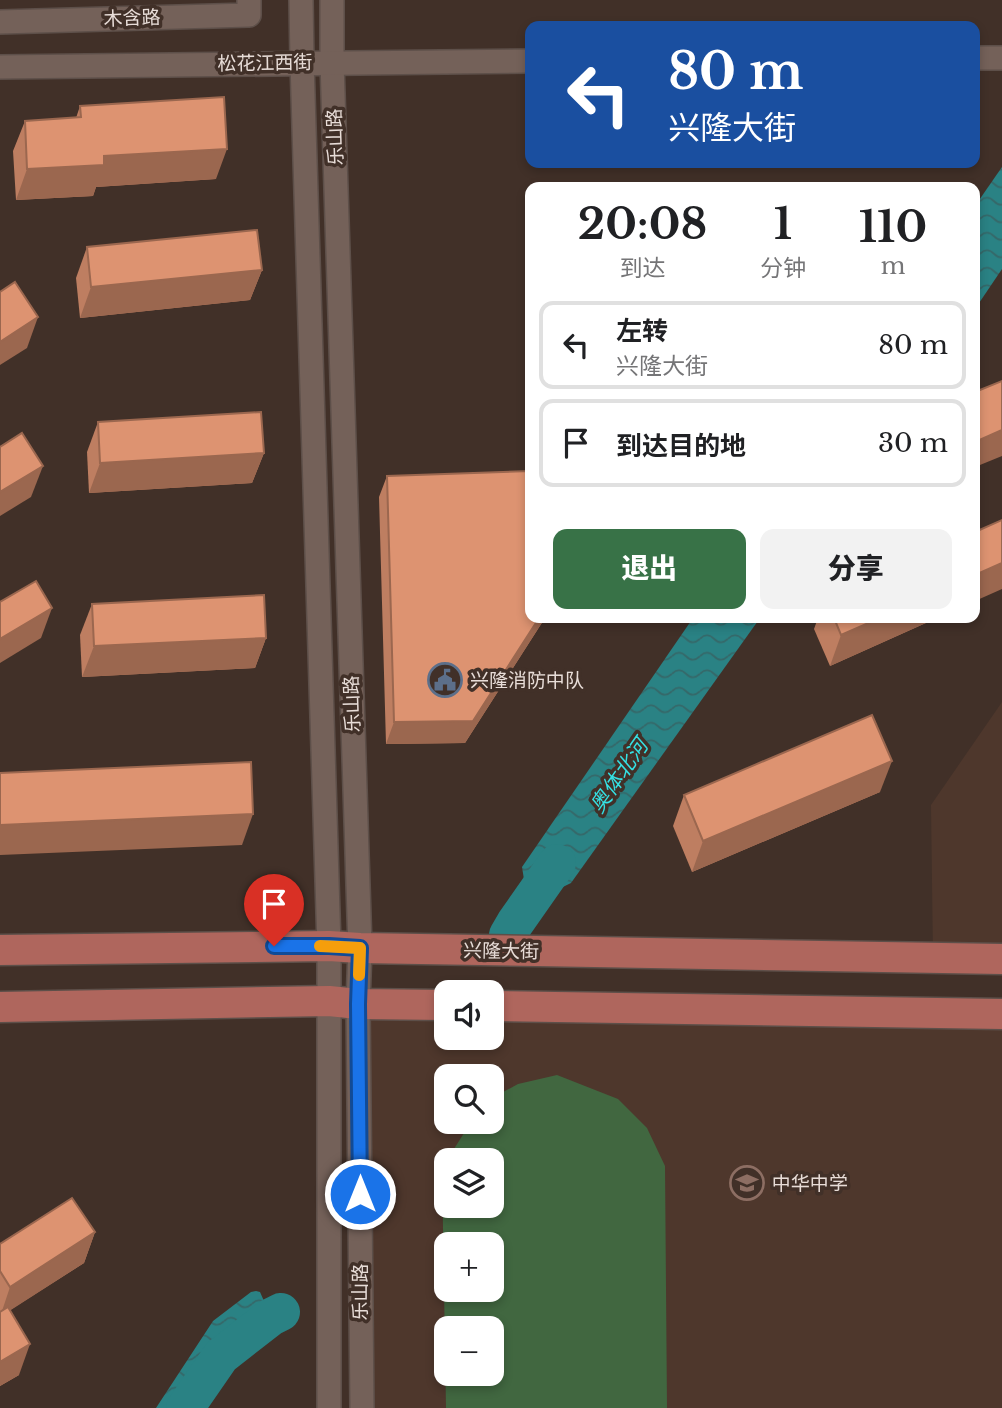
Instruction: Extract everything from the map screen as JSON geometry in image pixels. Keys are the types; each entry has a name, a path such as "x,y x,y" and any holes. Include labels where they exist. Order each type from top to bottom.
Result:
{"main road":[{"name":"兴隆大街","path":"0,950 329,946 1002,959"},
{"path":"0,1007 328,1001 434,1005"},
{"path":"504,1006 1002,1014"}],"street":[{"name":"木含路","path":"0,22 249,15 248,0"},
{"name":"乐山路","path":"301,0 329,946 329,1408"},
{"name":"乐山路","path":"332,0 360,948 358,1004 362,1408"},
{"path":"980,58 1002,58"},
{"name":"松花江西街","path":"0,67 525,61"}],"shaded area":[{"path":"1002,702 1002,959 933,957 931,805"},
{"name":"中华中学","path":"358,997 434,999 434,1050 504,1050 504,1000 1002,1011 1002,1408 364,1408"}],"green space":[{"path":"557,1075 618,1099 647,1128 665,1166 667,1408 446,1408 446,1386 504,1386 504,1316 444,1316 444,1302 504,1302 504,1232 443,1232 443,1218 504,1218 504,1148 455,1148 463,1134 504,1134 504,1092 518,1084"}],"water":[{"path":"1002,167 1002,269 980,302 980,199"},
{"path":"690,623 756,623 571,883 528,904 522,867"},
{"path":"256,1291 260,1292 271,1317 262,1341 240,1360 205,1408 156,1408 213,1321"}],"building":[{"path":"224,97 227,149 104,156 104,165 27,169 25,121 81,117 80,106"},
{"path":"257,230 262,270 91,287 87,247"},
{"path":"15,282 38,317 0,342 0,292"},
{"path":"1002,381 1002,430 980,440 980,390"},
{"path":"261,412 264,453 100,463 98,422"},
{"path":"22,433 43,466 0,492 0,447"},
{"name":"兴隆消防中队","path":"525,471 525,623 536,623 473,721 394,722 387,476"},
{"path":"1002,520 1002,563 980,573 980,530"},
{"path":"36,581 52,608 0,639 0,602"},
{"path":"264,595 266,638 94,646 92,604"},
{"path":"836,623 869,623 841,635"},
{"path":"872,715 892,761 703,841 684,795"},
{"path":"251,762 253,814 0,825 0,773"},
{"path":"72,1198 95,1232 10,1287 0,1271 0,1244"},
{"path":"8,1307 30,1344 0,1362 0,1312"}],"waterway":[{"name":"奥体北河","path":"508,935 557,863"},
{"name":"奥体北河","path":"185,1408 221,1356 281,1312"}],"slow traffic":[{"path":"320,946 360,948 359,975"}],"place":[{"name":"兴隆消防中队","path":"445,680"},
{"name":"中华中学","path":"747,1183"}],"route":[{"path":"274,946 360,948 360,1194"}]}
